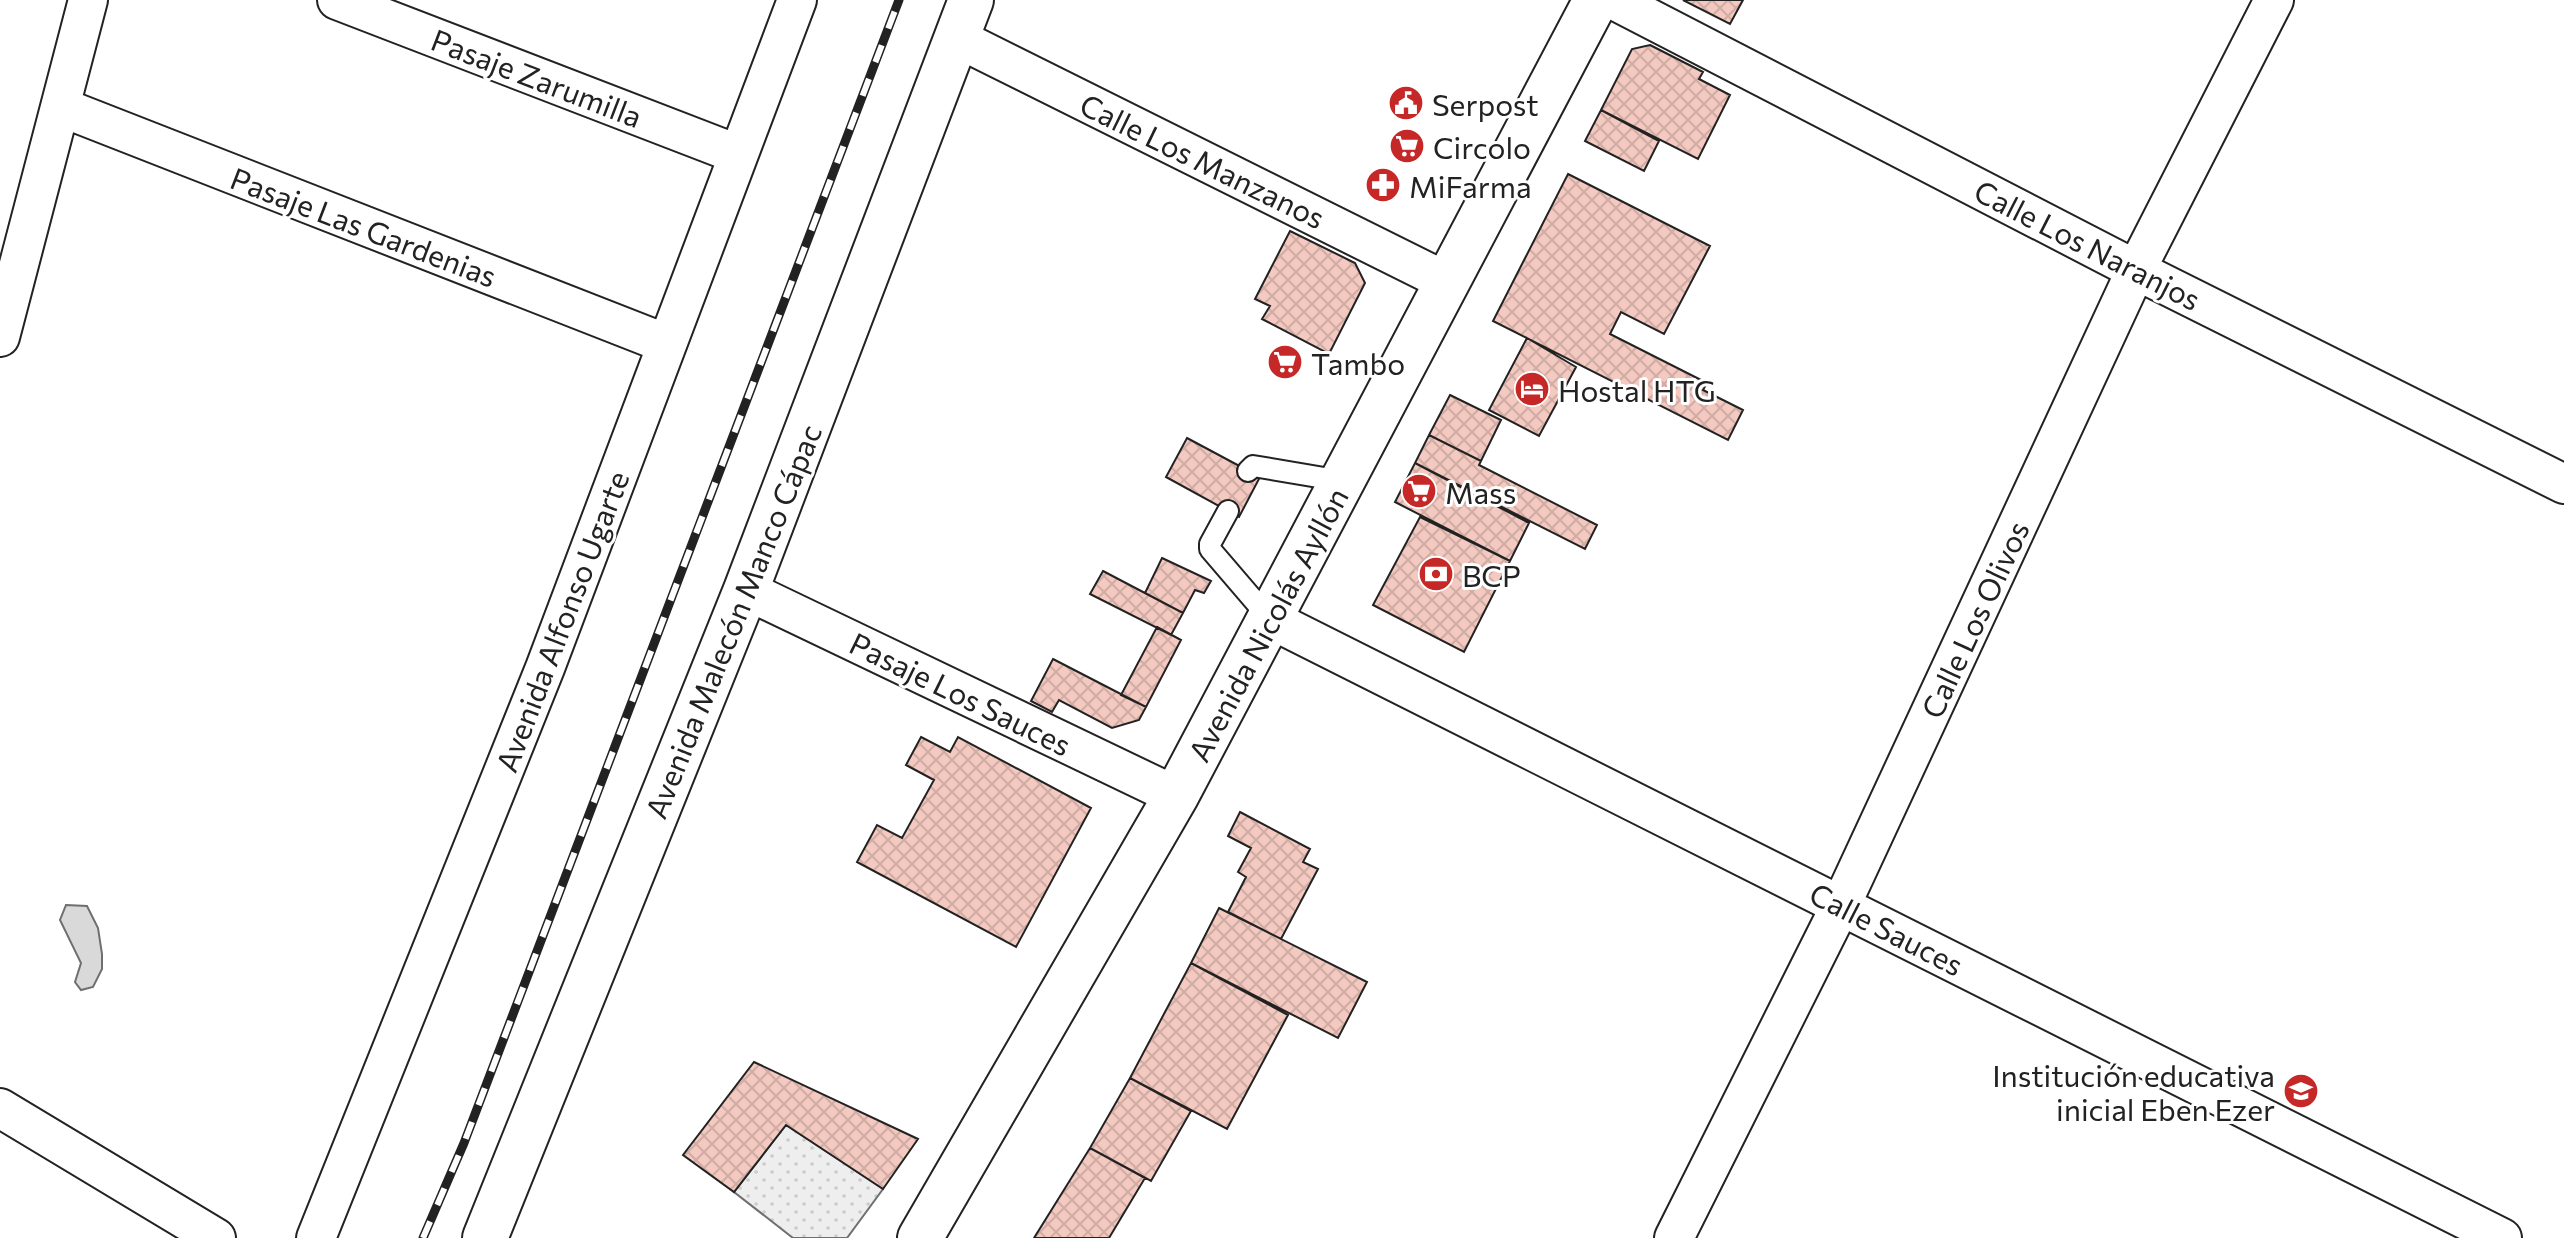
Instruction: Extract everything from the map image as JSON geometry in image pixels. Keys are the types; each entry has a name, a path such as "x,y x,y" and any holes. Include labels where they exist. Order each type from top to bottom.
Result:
{"highway":[{"name":"Avenida Nicolás Ayllón","path":"929,1235 1176,796 1596,0"},
{"name":"Avenida Malecón Manco Cápac","path":"485,1238 746,590 965,19"}],"street":[{"path":"0,337 88,0"},
{"name":"Pasaje Zarumilla","path":"337,0 737,154"},
{"name":"Avenida Alfonso Ugarte","path":"316,1238 545,668 797,0"},
{"name":"Calle Los Naranjos","path":"1614,0 2136,270 2564,484"},
{"name":"Calle Los Olivos","path":"1674,1238 1841,905 2136,270 2274,0"},
{"name":"Calle Los Manzanos","path":"965,19 1447,282"},
{"name":"Pasaje Las Gardenias","path":"61,107 667,344"},
{"name":"Pasaje Los Sauces","path":"746,590 1176,796"},
{"name":"Calle Sauces","path":"1270,619 2502,1238"},
{"path":"0,1108 216,1238"}],"lane":[{"path":"1248,471 1253,466 1342,481"},
{"path":"1228,511 1210,549 1270,619"}],"shaded area":[{"path":"66,905 87,906 98,928 102,969 93,987 81,990 75,982 81,963 60,920"},
{"path":"786,1125 883,1189 847,1238 793,1238 734,1192"}],"building":[{"path":"1683,0 1743,0 1730,24"},
{"path":"1650,45 1703,72 1699,79 1730,95 1698,159 1601,110 1632,49"},
{"path":"1601,110 1659,141 1644,171 1585,141"},
{"path":"1568,174 1710,246 1664,334 1621,312 1610,334 1707,383 1703,390 1743,410 1728,440 1493,321"},
{"path":"1290,231 1355,263 1365,283 1329,354 1262,319 1270,306 1255,299"},
{"path":"1527,338 1576,367 1539,436 1489,410"},
{"path":"1450,395 1501,420 1481,461 1429,435"},
{"path":"1429,435 1481,461 1479,465 1597,525 1585,549 1415,463"},
{"path":"1187,438 1260,477 1239,517 1166,477"},
{"path":"1415,463 1529,523 1510,561 1395,502"},
{"path":"1420,517 1510,561 1464,652 1373,605"},
{"path":"1162,558 1211,581 1204,593 1195,590 1183,613 1145,593"},
{"path":"1103,571 1183,613 1171,635 1090,594"},
{"path":"1157,627 1181,640 1146,707 1121,695"},
{"path":"1053,659 1146,707 1139,720 1112,728 1059,700 1052,712 1031,701"},
{"path":"921,737 950,752 958,737 1091,808 1016,947 857,862 877,825 902,838 934,780 906,765"},
{"path":"1240,812 1310,849 1303,862 1318,869 1281,939 1228,912 1246,877 1238,872 1251,848 1228,836"},
{"path":"1219,908 1367,982 1338,1038 1191,963"},
{"path":"1191,963 1288,1015 1227,1129 1130,1078"},
{"path":"754,1062 918,1139 883,1189 786,1125 734,1192 683,1155"},
{"path":"1130,1078 1191,1111 1151,1181 1090,1148"},
{"path":"1090,1148 1145,1178 1109,1238 1034,1238"}],"railway":[{"path":"423,1238 464,1143 899,0"}],"place":[{"name":"Serpost","path":"1406,103"},
{"name":"Circolo","path":"1407,146"},
{"name":"MiFarma","path":"1383,185"},
{"name":"Tambo","path":"1285,362"},
{"name":"Hostal HTG","path":"1532,389"},
{"name":"Mass","path":"1419,491"},
{"name":"BCP","path":"1436,574"},
{"name":"Institución educativa inicial Eben Ezer","path":"2301,1091"}]}
